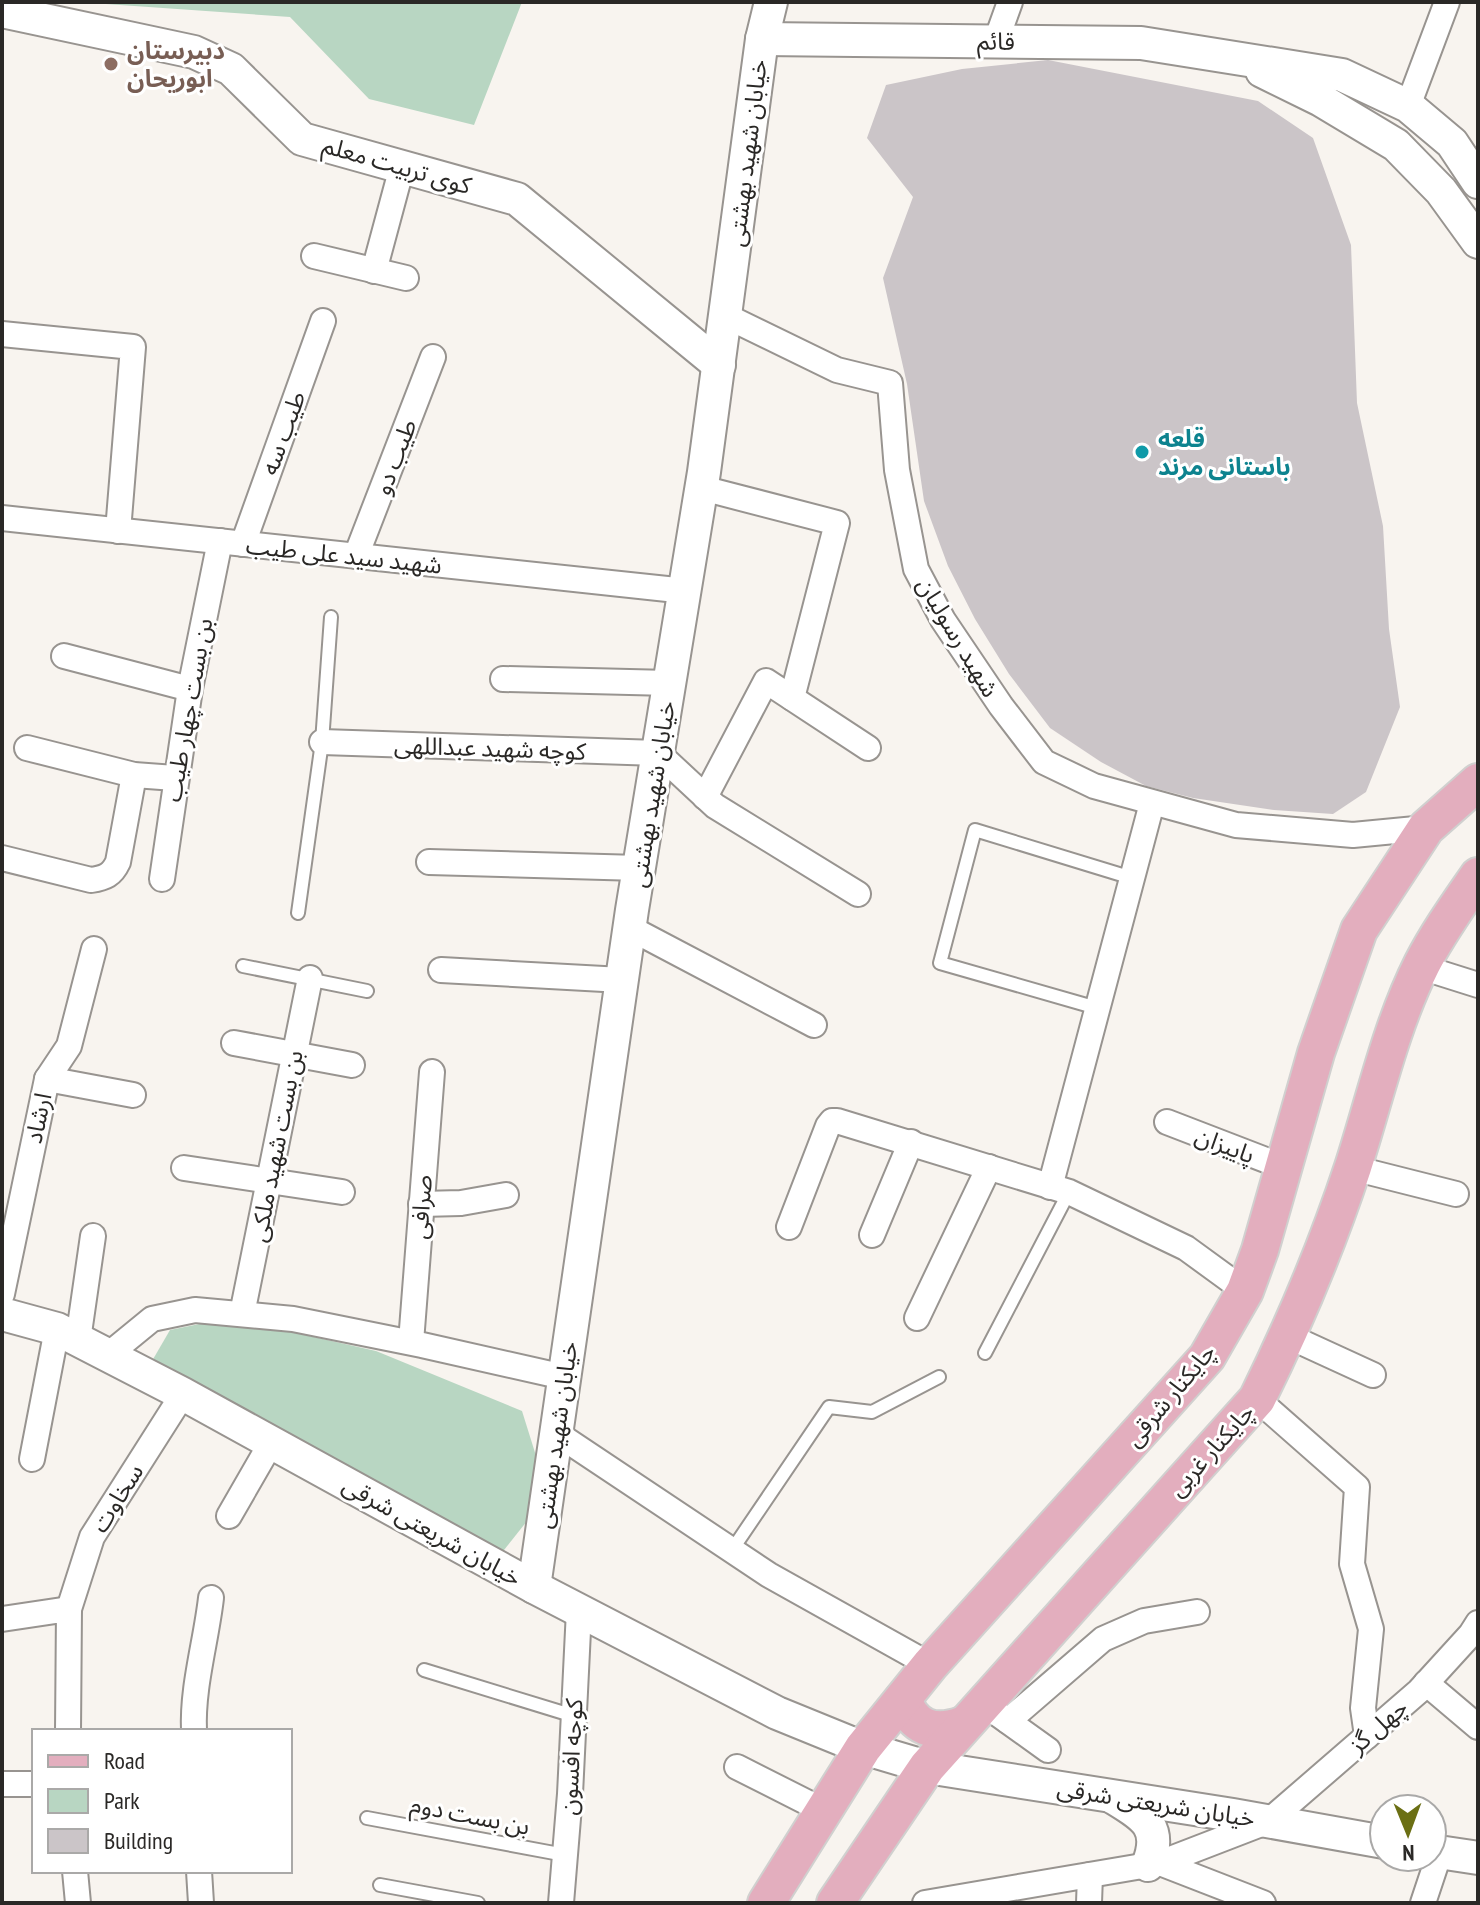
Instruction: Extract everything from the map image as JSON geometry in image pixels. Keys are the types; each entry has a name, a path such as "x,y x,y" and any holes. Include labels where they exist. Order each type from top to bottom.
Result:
{"main road":[{"name":"چایکنار شرقی","path":"766,1903 863,1748 930,1665 1207,1357 1245,1291 1260,1250 1316,1053 1359,930 1426,828 1478,782"},
{"name":"چایکنار غربی","path":"835,1903 927,1767 984,1716 1257,1399 1288,1336 1353,1168 1379,1078 1421,967 1438,935 1478,876"},
{"path":"903,1699 907,1712 930,1729 942,1730 984,1716"}],"street":[{"name":"خیابان شهید بهشتی","path":"534,1587 639,868 702,488 762,39 771,2"},
{"path":"996,41 1010,2"},
{"path":"1408,106 1447,2"},
{"name":"کوی تربیت معلم","path":"2,11 194,52 231,69 302,139 517,199 719,365"},
{"name":"قائم","path":"762,39 1141,43 1342,75 1408,106 1452,143 1475,170"},
{"path":"1230,56 1321,100 1396,145 1441,191 1478,242"},
{"path":"374,271 402,167"},
{"path":"1441,191 1475,170"},
{"path":"314,256 406,278"},
{"name":"شهید رسولیان","path":"726,316 837,370 890,383 897,470 916,569 943,620 1001,706 1044,762 1094,786 1236,825 1353,835 1426,828"},
{"name":"طیب سه","path":"231,543 323,321"},
{"path":"2,334 133,347 118,531"},
{"name":"طیب دو","path":"356,556 433,357"},
{"path":"702,488 837,523 792,698"},
{"name":"شهید سید علی طیب","path":"2,518 686,591"},
{"name":"بن بست چهار طیب","path":"162,879 190,689 231,543"},
{"path":"64,656 190,689"},
{"path":"503,679 670,683"},
{"path":"705,797 766,681 868,748"},
{"name":"کوچه شهید عبداللهی","path":"322,742 658,753"},
{"path":"27,748 134,775 175,778"},
{"path":"658,753 715,806 858,894"},
{"path":"2,858 91,880 105,878 115,870 118,862 134,775"},
{"path":"1059,1190 1097,1008 1152,803"},
{"path":"429,862 639,868"},
{"path":"630,928 814,1025"},
{"name":"ارشاد","path":"2,1294 47,1079 69,1046 94,949"},
{"path":"1421,967 1478,985"},
{"path":"441,970 622,980"},
{"name":"بن بست شهید ملکی","path":"242,1314 310,978"},
{"path":"234,1043 352,1065"},
{"name":"صرافی","path":"411,1342 432,1072"},
{"path":"47,1079 133,1095"},
{"path":"789,1227 832,1121 911,1142 1059,1190 1186,1248 1245,1291"},
{"name":"پاییزان","path":"1167,1122 1284,1167"},
{"path":"872,1235 911,1142"},
{"path":"917,1318 989,1167"},
{"path":"184,1168 342,1192"},
{"path":"1353,1168 1456,1194"},
{"path":"421,1204 461,1203 506,1195"},
{"path":"32,1459 93,1236"},
{"path":"108,1355 152,1319 195,1310 293,1319 564,1377"},
{"name":"خیابان شریعتی شرقی","path":"2,1314 68,1334 534,1587 777,1713 863,1748 927,1767 1368,1839"},
{"path":"1288,1336 1373,1375"},
{"name":"سخاوت","path":"68,1729 69,1609 92,1537 183,1394"},
{"path":"1257,1399 1357,1487 1352,1564 1371,1629 1363,1708 1367,1736"},
{"path":"556,1433 769,1575 930,1665"},
{"path":"229,1516 271,1443"},
{"path":"194,1729 193,1708 211,1598"},
{"path":"2,1619 69,1609"},
{"name":"كوچه افسون","path":"561,1903 579,1610"},
{"path":"1048,1750 984,1716 1103,1639 1144,1621 1197,1612"},
{"name":"چهل گز","path":"925,1903 1154,1864 1269,1821 1426,1683 1478,1623"},
{"path":"1426,1683 1478,1727"},
{"path":"737,1767 824,1811"},
{"path":"2,1784 32,1784"},
{"path":"1112,1796 1136,1811 1149,1824 1155,1837 1154,1864 1263,1903"},
{"path":"1448,1853 1478,1858"},
{"path":"75,1873 78,1903"},
{"path":"199,1873 201,1903"},
{"path":"1423,1903 1430,1873"},
{"path":"1089,1903 1090,1875"}],"lane":[{"path":"298,913 322,742 331,617"},
{"path":"1097,1008 940,963 975,830 1132,878"},
{"path":"243,966 367,991"},
{"path":"985,1353 1059,1190"},
{"path":"732,1550 829,1407 872,1412 939,1377"},
{"path":"424,1670 574,1716"},
{"name":"بن بست دوم","path":"367,1818 565,1855"},
{"path":"380,1885 478,1903"}],"green space":[{"path":"77,2 522,2 474,125 369,99 290,17"},
{"path":"229,1318 376,1351 522,1411 537,1459 539,1506 500,1555 152,1361 170,1330"}],"building":[{"name":"قلعه باستانی مرند","path":"1048,60 1258,101 1313,138 1351,245 1357,403 1383,526 1389,629 1400,707 1366,792 1333,814 1274,810 1193,798 1146,786 1101,762 1050,728 1009,674 975,619 948,566 924,501 907,384 883,278 913,197 867,138 886,85 962,69"}],"place":[{"name":"دبیرستان ابوریحان","path":"111,64"},
{"name":"قلعه باستانی مرند","path":"1142,452"}]}
